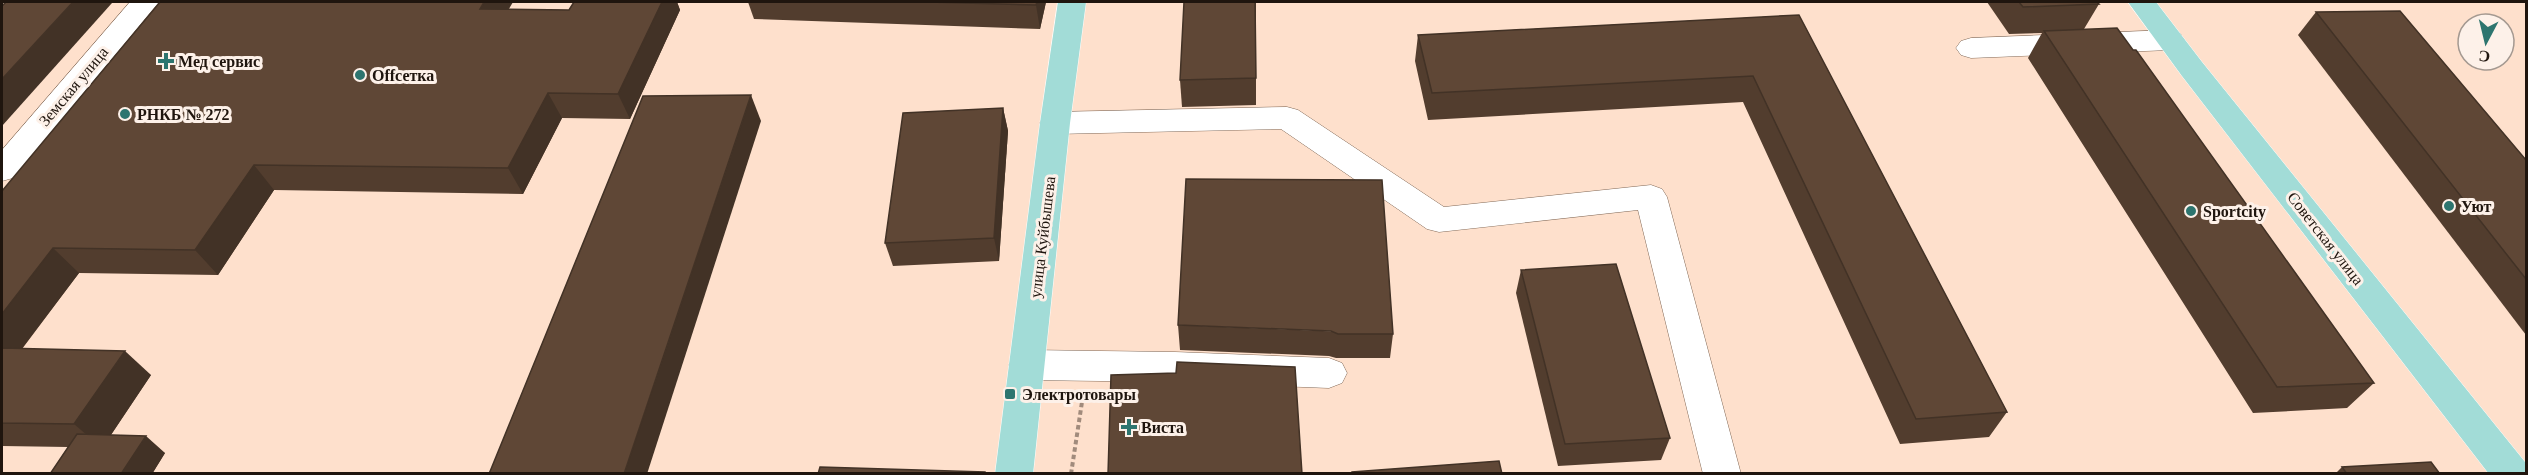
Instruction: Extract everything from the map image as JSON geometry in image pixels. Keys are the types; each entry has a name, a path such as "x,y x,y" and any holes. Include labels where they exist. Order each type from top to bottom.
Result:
{"main road":[{"name":"улица Куйбышева","path":"1014,474 1055,123 1072,2"},
{"name":"Советская улица","path":"2142,2 2512,474"}],"street":[{"name":"Земская улица","path":"2,170 155,18"},
{"path":"1971,48 2170,40"},
{"path":"1055,123 1287,118 1438,220 1651,197 1722,474"},
{"path":"1027,365 1329,373"}],"path":[{"path":"1071,474 1088,366"}],"building":[{"path":"6,2 73,2 2,79 2,6"},
{"path":"160,2 484,2 480,9 569,10 574,2 662,2 618,94 548,93 508,168 254,165 195,250 53,248 2,314 2,191"},
{"path":"928,2 1037,2 1036,5"},
{"path":"1184,2 1255,2 1256,78 1180,80"},
{"path":"2019,2 2097,2 2099,4 2023,7"},
{"path":"2400,11 2526,160 2526,279 2316,12"},
{"path":"1799,15 2007,412 1916,419 1753,76 1432,93 1418,35"},
{"path":"2117,28 2133,50 2136,50 2374,383 2277,387 2044,31"},
{"path":"751,95 624,474 489,474 643,96"},
{"path":"1003,108 994,238 885,243 903,113"},
{"path":"1186,179 1382,180 1393,334 1338,334 1331,331 1178,325"},
{"path":"1616,264 1670,438 1565,444 1521,270"},
{"path":"2,348 125,351 74,424 2,423"},
{"path":"1177,362 1295,367 1302,474 1108,474 1111,375 1176,373"},
{"path":"77,434 146,436 121,474 50,474"},
{"path":"1499,461 1502,474 1352,474 1352,472"},
{"path":"2431,462 2440,474 2347,474 2342,467"},
{"path":"820,467 985,472 985,474 818,474"}],"place":[{"name":"Мед сервис","path":"166,61"},
{"name":"Offсетка","path":"360,75"},
{"name":"РНКБ № 272","path":"125,114"},
{"name":"Уют","path":"2449,206"},
{"name":"Sportcity","path":"2191,211"},
{"name":"Электротовары","path":"1010,394"},
{"name":"Виста","path":"1129,427"}]}
